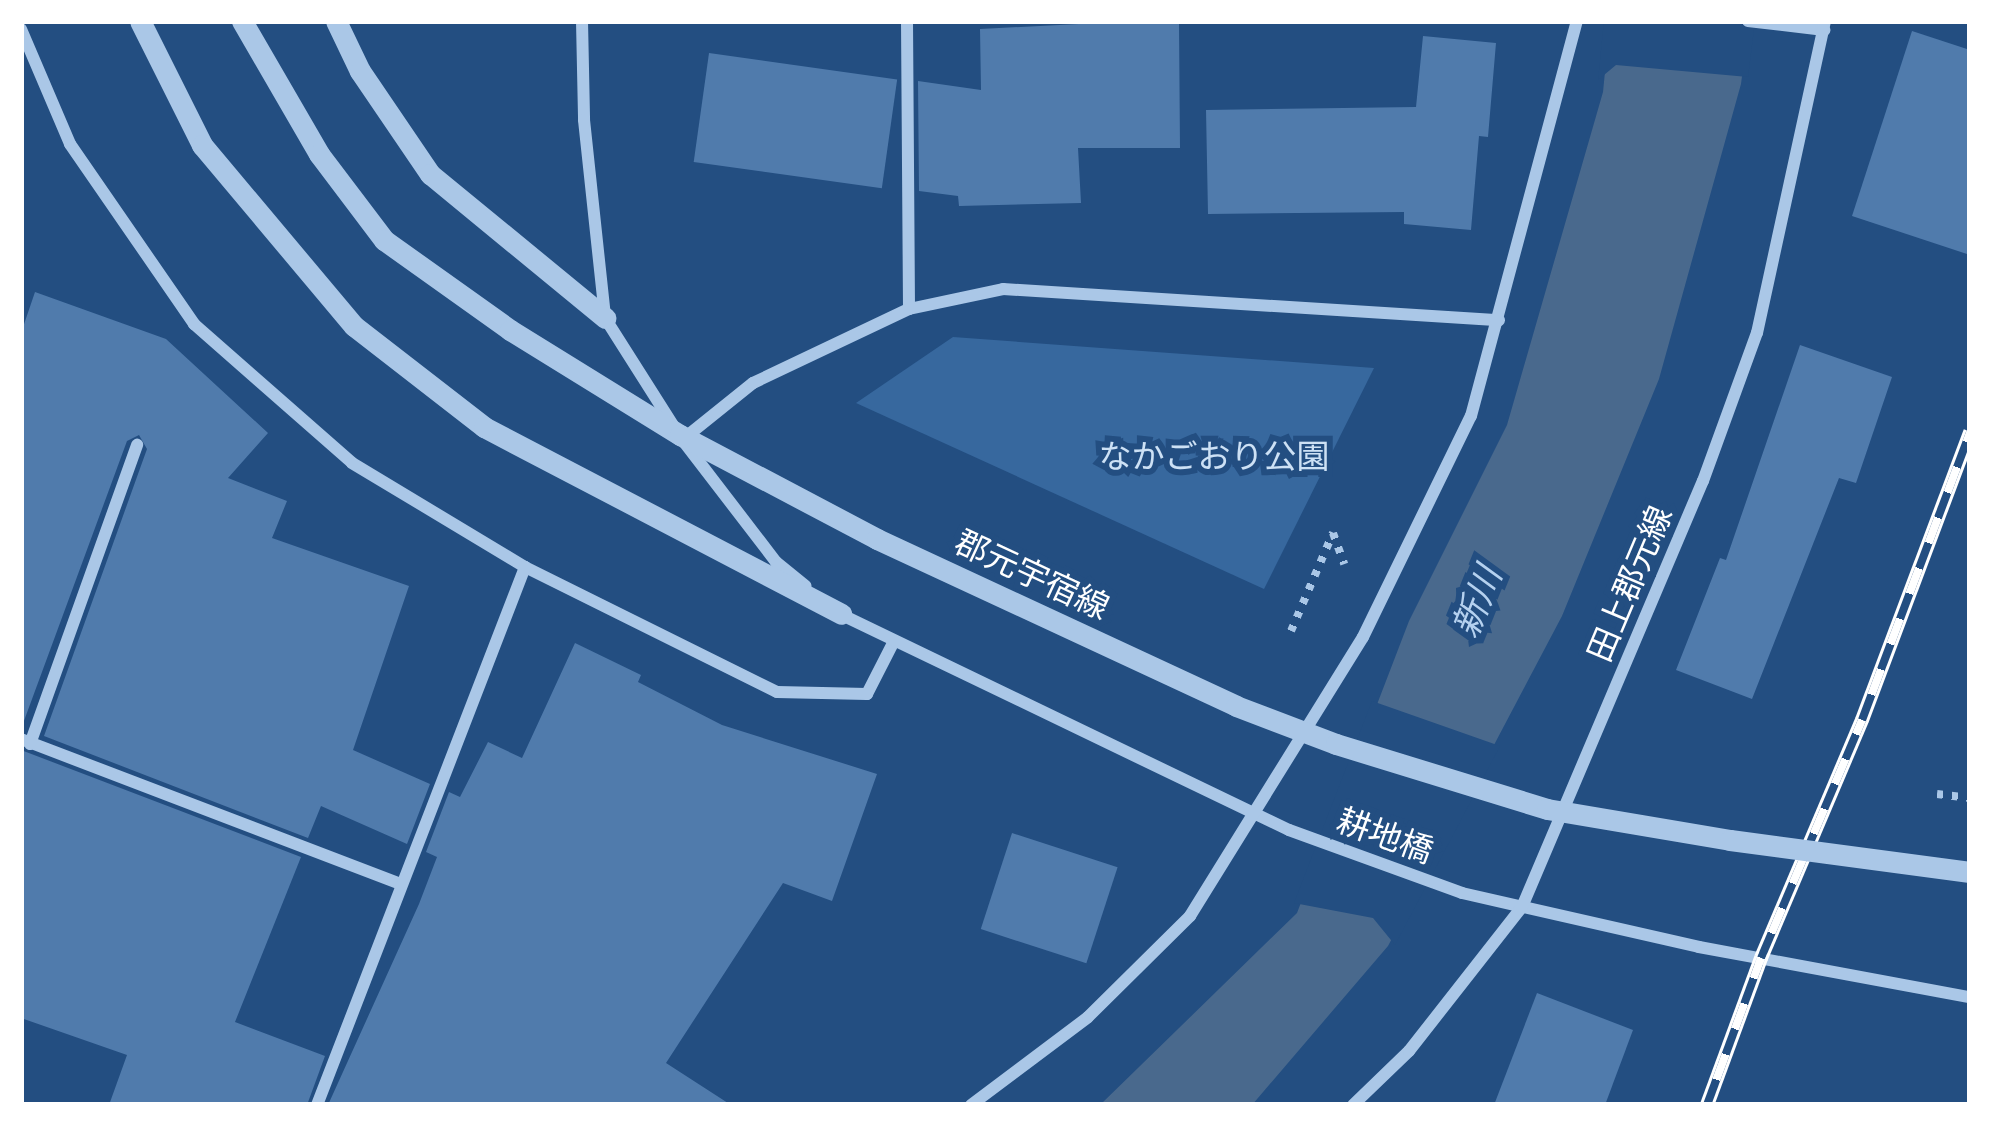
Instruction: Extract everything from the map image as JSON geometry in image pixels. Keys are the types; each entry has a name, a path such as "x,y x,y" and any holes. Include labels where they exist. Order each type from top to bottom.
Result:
{"street":[{"path":"140,21 202,146 354,326 484,428 841,614"},
{"name":"郡元宇宿線","path":"242,21 319,154 384,240 510,330 680,435 877,539 1236,706 1336,744 1547,809 1730,841 1970,872"},
{"path":"336,21 360,71 430,174 605,318"},
{"path":"582,21 584,120 605,318"},
{"path":"908,21 909,309"},
{"path":"971,1105 1088,1017 1190,916 1367,628 1471,416 1577,21"},
{"path":"1748,21 1824,25"},
{"name":"田上郡元線","path":"1353,1105 1409,1051 1522,907 1703,481 1757,333 1824,25"},
{"path":"21,29 70,144 194,324 352,463 524,567 776,692 867,694 894,641"},
{"path":"682,440 753,383 909,309 1004,289 1499,320"},
{"name":"耕地橋","path":"605,318 682,440 776,562 841,614 894,641 1289,830 1462,893 1699,947 1965,992"},
{"path":"137,445 25,742 400,884"},
{"path":"317,1105 524,567"}],"path":[{"path":"1291,632 1333,533 1367,628"},
{"path":"1937,794 1970,798"}],"green space":[{"name":"なかごおり公園","path":"953,337 1374,368 1264,589 856,403"}],"water":[{"name":"新川","path":"1610,21 1749,21 1741,84 1659,379 1562,616 1388,946 1252,1105 1100,1105 1297,913 1409,621 1507,425 1603,92"}],"pier":[{"path":"1604,21 1755,21 1748,77 1616,65 1598,80"},
{"path":"1372,701 1500,746 1395,945 1373,918 1294,903"}],"building":[{"path":"1179,23 1180,148 1078,148 1081,203 959,206 958,196 919,191 918,81 981,90 980,29"},
{"path":"1912,31 1970,50 1970,255 1852,216"},
{"path":"1423,36 1496,43 1488,137 1479,136 1471,230 1404,224 1404,212 1208,214 1206,110 1416,107"},
{"path":"709,53 897,79 882,188 694,162"},
{"path":"35,292 166,339 268,433 228,478 287,501 272,538 409,586 353,750 430,784 407,844 321,806 308,838 44,736 147,449 139,435 127,441 21,729 21,333"},
{"path":"1800,345 1892,377 1856,483 1839,478 1752,699 1676,670 1720,558 1726,560"},
{"path":"575,643 641,675 638,682 722,725 877,774 832,901 783,883 666,1063 731,1105 328,1105 419,904 437,857 426,852 449,792 460,797 488,742 522,758"},
{"path":"21,750 301,857 235,1022 325,1056 307,1105 109,1105 127,1055 21,1018"},
{"path":"1012,833 1118,867 1086,963 981,929"},
{"path":"1537,993 1633,1030 1605,1105 1494,1105"}],"railway":[{"path":"1707,1105 1761,958 1862,720 1970,432"}]}
